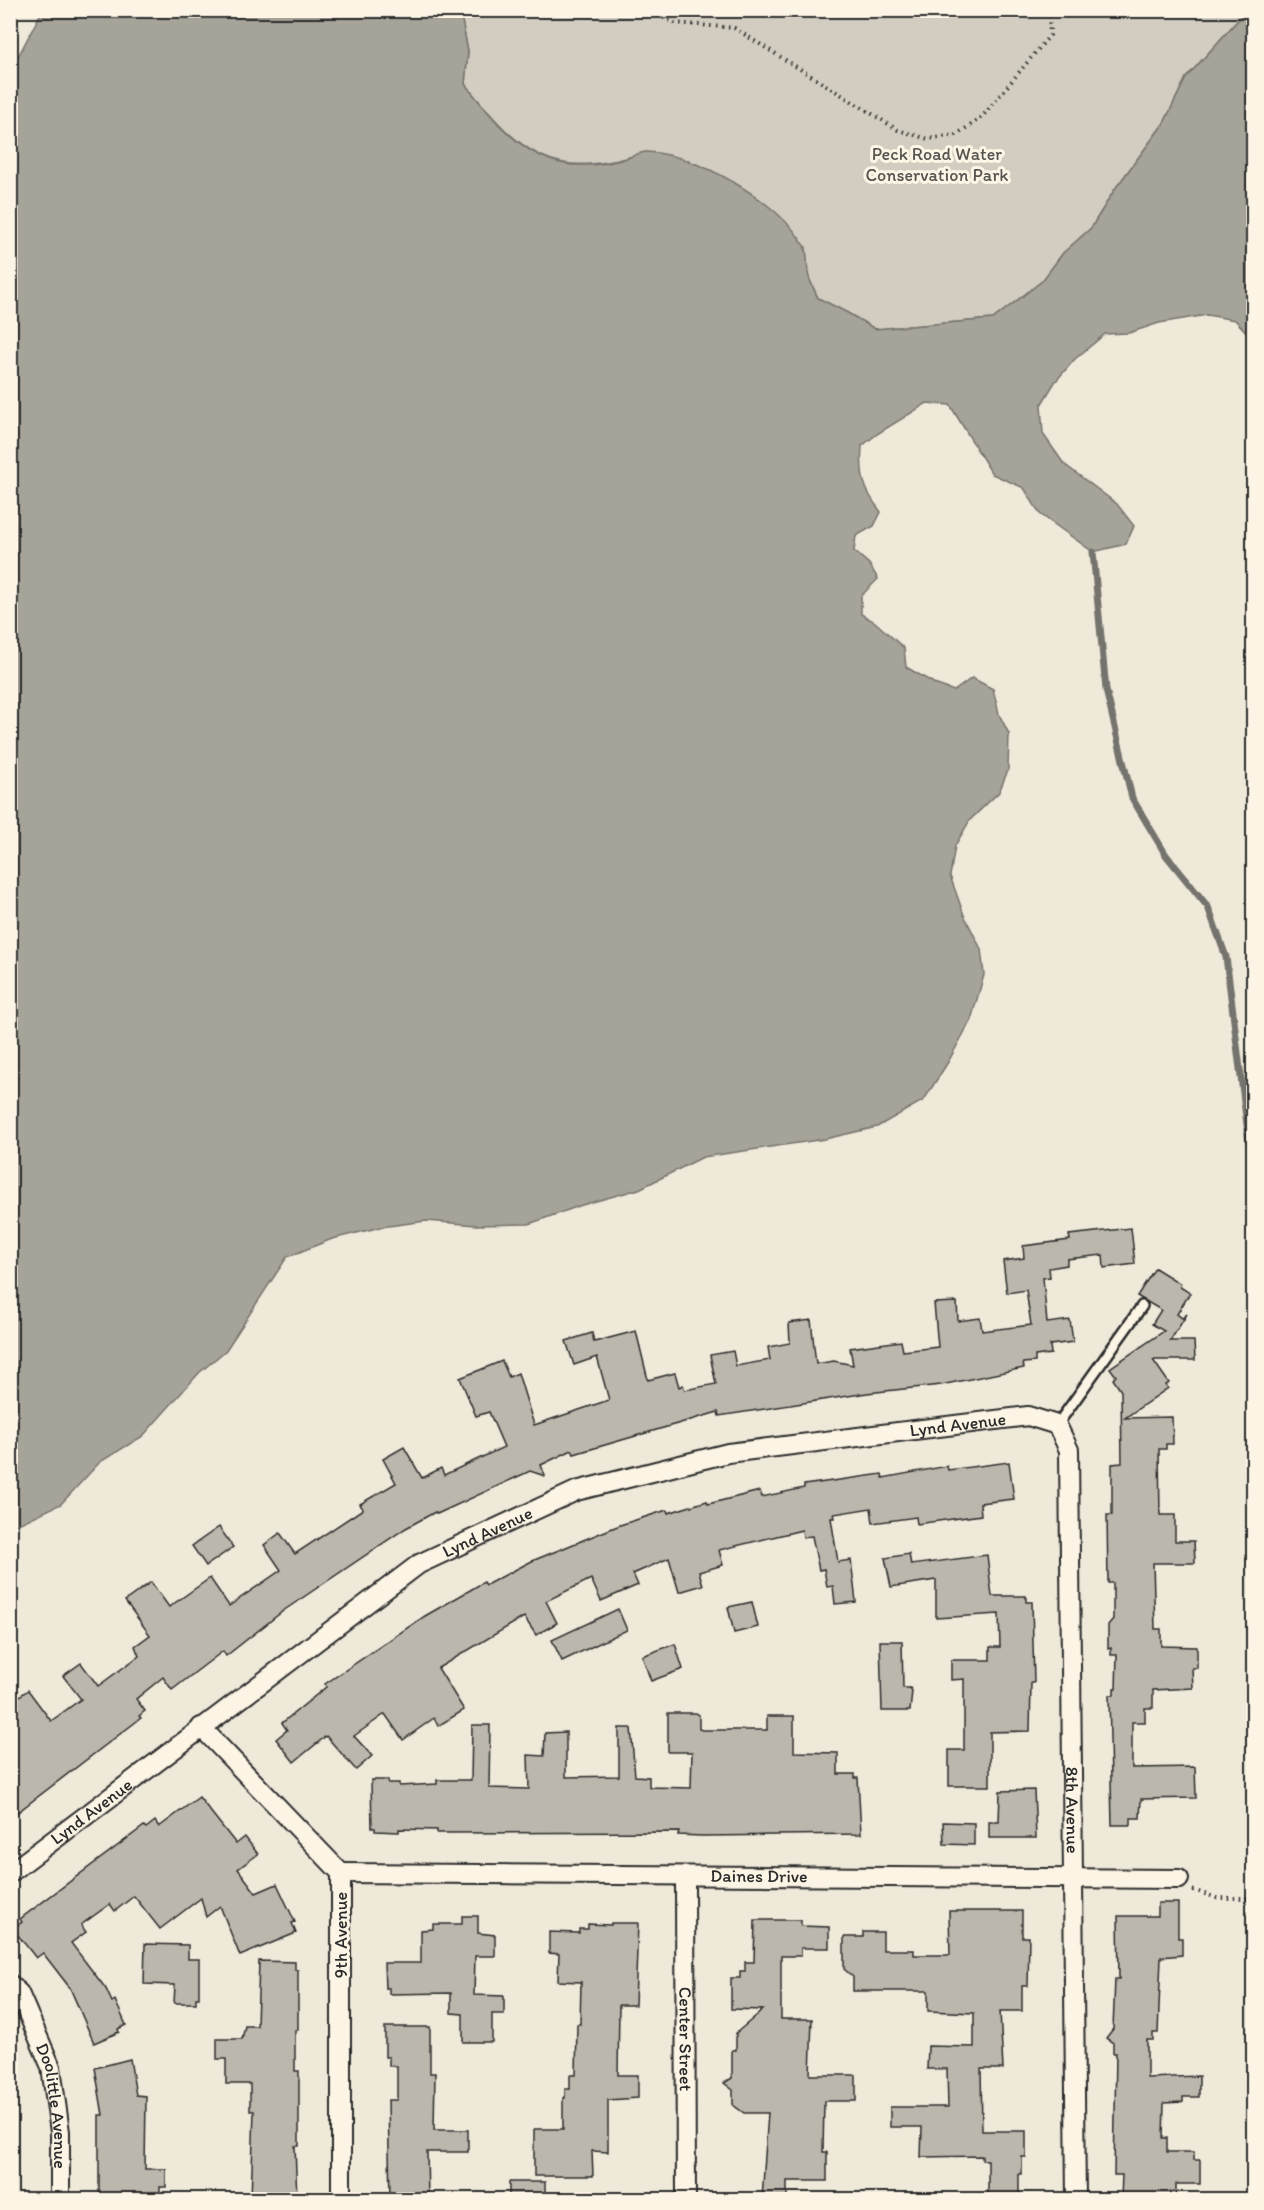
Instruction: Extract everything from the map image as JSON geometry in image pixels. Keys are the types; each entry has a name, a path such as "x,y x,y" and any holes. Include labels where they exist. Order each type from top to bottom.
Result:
{"street":[{"name":"Lynd Avenue","path":"10,1873 419,1564 576,1491 728,1453 1028,1416 1057,1425"},
{"name":"8th Avenue","path":"1057,1425 1069,1450 1076,2199"},
{"name":"9th Avenue","path":"201,1727 341,1873 341,2199"},
{"name":"Daines Drive","path":"341,1873 1179,1879"},
{"name":"Center Street","path":"685,1877 686,2199"},
{"name":"Doolittle Avenue","path":"10,1984 19,1993 51,2067 60,2132 60,2199"}],"lane":[{"path":"1057,1425 1142,1306"}],"path":[{"path":"647,10 675,23 734,28 898,130 928,138 956,135 982,117 1050,35 1049,10"},
{"path":"1023,10 1042,10"},
{"path":"1217,1899 1254,1898"}],"green space":[{"name":"Peck Road Water Conservation Park","path":"460,11 1246,11 1186,78 1164,123 1115,189 1091,228 1063,253 1042,281 993,319 875,329 818,298 808,276 806,247 646,152 614,161 586,164 563,163 542,156 522,144 504,129 465,84 468,51"}],"shaded area":[{"path":"42,11 460,11 468,51 465,84 494,119 526,148 553,161 578,165 621,160 647,152 689,161 712,171 757,198 777,213 793,230 806,250 809,277 818,298 875,329 993,319 1042,281 1063,253 1091,228 1115,189 1164,123 1186,78 1246,11 1253,11 1254,340 1235,320 1207,315 1159,323 1129,333 1105,334 1075,359 1055,382 1041,405 1043,434 1064,464 1117,504 1134,526 1126,544 1093,552 1040,514 1024,488 992,474 950,405 927,403 862,446 864,482 881,512 874,526 856,536 854,551 869,564 878,579 861,596 861,614 875,622 904,648 906,667 937,685 954,691 972,678 993,689 999,714 1009,734 1008,770 999,792 970,820 955,846 950,876 964,915 981,949 984,975 971,1020 924,1100 877,1127 825,1139 703,1157 639,1189 582,1205 529,1224 477,1225 426,1221 381,1227 332,1239 287,1257 226,1350 199,1373 143,1436 100,1462 61,1504 16,1525 11,1531 10,72"}],"building":[{"path":"1131,1228 1135,1264 1104,1268 1103,1255 1067,1259 1067,1265 1049,1268 1050,1277 1043,1278 1047,1323 1070,1320 1073,1342 1050,1345 1051,1354 1035,1356 1035,1362 1023,1363 1024,1368 941,1385 867,1393 719,1416 718,1412 574,1454 572,1450 541,1465 545,1476 530,1471 437,1514 435,1512 406,1528 283,1611 226,1656 223,1651 172,1690 163,1677 136,1699 145,1711 139,1716 141,1718 10,1818 10,1703 28,1690 51,1721 81,1699 63,1676 81,1663 98,1686 139,1656 135,1646 150,1635 125,1601 151,1582 169,1607 210,1578 229,1606 281,1570 264,1545 280,1533 295,1554 363,1509 360,1504 396,1483 383,1459 404,1447 422,1478 441,1468 444,1475 504,1447 489,1412 476,1416 460,1378 502,1361 509,1377 518,1373 534,1425 609,1400 597,1357 574,1365 566,1341 592,1333 594,1342 636,1331 648,1380 675,1373 679,1387 683,1385 685,1390 716,1384 710,1355 733,1351 736,1366 770,1360 768,1347 790,1343 789,1323 811,1320 816,1364 834,1361 853,1365 850,1348 901,1341 903,1351 938,1347 934,1303 957,1302 958,1321 980,1318 982,1331 1031,1325 1026,1290 1007,1293 1003,1261 1024,1258 1023,1246 1070,1240 1069,1235"},
{"path":"1155,1268 1181,1284 1180,1287 1190,1293 1177,1314 1182,1318 1187,1314 1170,1341 1194,1341 1195,1360 1153,1360 1169,1383 1166,1385 1168,1388 1125,1418 1172,1417 1173,1444 1166,1444 1166,1449 1159,1449 1160,1515 1175,1515 1175,1541 1194,1541 1195,1563 1153,1563 1155,1629 1161,1629 1161,1646 1197,1647 1197,1668 1192,1668 1193,1688 1153,1690 1153,1708 1145,1708 1145,1722 1132,1722 1132,1768 1195,1767 1196,1798 1141,1799 1140,1818 1131,1818 1131,1825 1112,1825 1109,1695 1114,1695 1114,1688 1116,1688 1117,1655 1111,1655 1111,1647 1108,1648 1108,1625 1113,1619 1113,1583 1108,1583 1107,1515 1112,1515 1112,1464 1122,1463 1121,1391 1113,1379 1116,1376 1110,1368 1164,1331 1152,1324 1161,1310 1137,1296"},
{"path":"1009,1462 1014,1499 980,1503 981,1515 917,1524 916,1517 873,1523 871,1508 834,1514 835,1518 831,1518 838,1562 851,1560 856,1602 835,1604 833,1586 827,1587 824,1569 819,1570 812,1536 803,1537 802,1530 719,1550 723,1565 699,1572 703,1585 679,1592 669,1558 633,1574 638,1585 601,1601 591,1579 546,1601 557,1623 536,1635 524,1617 438,1668 464,1710 438,1726 434,1718 403,1740 385,1714 354,1736 372,1756 356,1770 326,1736 294,1762 276,1739 287,1730 282,1723 326,1687 325,1684 425,1616 484,1582 486,1585 532,1561 620,1525 667,1510 668,1513 707,1501 708,1504 760,1491 762,1497 804,1488 804,1485 882,1474 883,1478 947,1466 948,1470"},
{"path":"219,1527 233,1547 206,1566 192,1546"},
{"path":"909,1554 911,1565 987,1555 992,1596 1026,1596 1026,1602 1032,1602 1034,1683 1031,1683 1030,1731 990,1732 990,1786 949,1786 949,1750 964,1750 964,1679 951,1680 951,1660 990,1660 990,1647 1000,1647 999,1614 936,1618 936,1580 891,1587 885,1558"},
{"path":"752,1602 758,1627 734,1633 728,1607"},
{"path":"618,1609 627,1630 562,1661 552,1640"},
{"path":"880,1641 902,1641 903,1688 910,1688 912,1691 910,1711 882,1711"},
{"path":"675,1644 683,1669 651,1681 642,1656"},
{"path":"668,1713 696,1713 699,1715 699,1729 702,1730 767,1730 767,1716 794,1716 794,1752 838,1753 838,1774 855,1774 855,1778 858,1778 861,1834 702,1836 678,1835 679,1832 437,1833 437,1830 399,1829 399,1832 375,1831 375,1828 372,1828 371,1780 388,1780 388,1783 399,1783 399,1786 437,1784 437,1780 471,1780 472,1725 490,1725 489,1788 529,1789 528,1755 544,1756 545,1733 566,1732 566,1777 619,1776 619,1728 631,1728 635,1776 649,1777 649,1787 691,1788 692,1752 668,1752"},
{"path":"1034,1790 1036,1838 989,1838 989,1822 999,1822 1000,1791"},
{"path":"199,1797 236,1844 245,1837 258,1854 238,1869 256,1893 277,1884 295,1922 292,1923 296,1933 240,1956 220,1906 206,1917 201,1898 160,1929 134,1896 115,1911 110,1904 81,1925 86,1932 71,1943 106,1989 112,2002 115,2000 126,2025 118,2029 119,2032 94,2043 70,1988 43,1953 36,1958 13,1929 22,1922 20,1919 144,1826 146,1828 155,1821 159,1827"},
{"path":"943,1822 974,1823 974,1845 944,1844"},
{"path":"1158,1903 1178,1903 1178,1938 1182,1938 1182,1955 1161,1957 1158,2033 1153,2033 1153,2040 1147,2040 1147,2078 1199,2076 1199,2097 1183,2097 1183,2102 1164,2103 1163,2138 1167,2138 1167,2152 1194,2152 1194,2160 1200,2160 1200,2184 1176,2184 1176,2199 1121,2199 1122,2175 1114,2175 1116,2053 1113,2053 1113,2043 1106,2038 1113,2029 1115,1979 1119,1979 1118,1916 1158,1916"},
{"path":"949,1911 1022,1911 1022,1937 1029,1937 1028,1986 1022,1986 1022,2011 1000,2011 1003,2069 981,2069 982,2131 1026,2131 1026,2157 1022,2157 1022,2174 1019,2174 1019,2199 988,2199 988,2160 982,2160 982,2156 921,2157 922,2127 890,2127 890,2107 948,2107 947,2069 927,2069 928,2046 974,2047 974,2013 928,2011 928,1991 853,1991 853,1977 844,1969 844,1937 863,1937 863,1932 883,1932 883,1950 914,1950 914,1955 950,1955"},
{"path":"462,1916 478,1916 478,1933 495,1935 495,1956 475,1956 474,1995 504,1996 504,2014 492,2014 492,2042 463,2042 463,2014 451,2013 451,1993 389,1994 389,1988 385,1988 384,1963 421,1963 421,1930 433,1929 433,1924 462,1924"},
{"path":"755,1920 801,1920 801,1926 829,1927 829,1948 801,1948 801,1956 781,1956 781,2019 812,2019 810,2075 856,2075 856,2101 824,2101 823,2152 827,2152 827,2181 787,2181 787,2199 762,2199 768,2113 744,2113 733,2105 733,2090 724,2083 732,2078 732,2050 736,2050 736,2033 763,2010 731,2009 731,1978 740,1978 740,1971 745,1971 745,1962 754,1962"},
{"path":"611,1923 638,1923 635,2005 619,2005 618,2075 638,2075 638,2098 608,2100 608,2152 592,2151 593,2176 534,2176 534,2129 563,2129 563,2098 565,2098 565,2089 570,2089 570,2075 576,2075 577,2024 580,2024 581,1982 558,1981 559,1954 549,1953 549,1932 579,1933 579,1929 588,1929 588,1924 611,1925"},
{"path":"145,1944 188,1945 188,1959 199,1959 199,1998 196,1998 196,2003 174,2003 175,1985 144,1984"},
{"path":"259,1961 295,1962 295,1970 298,1970 298,2030 295,2030 295,2071 299,2071 299,2146 295,2146 297,2199 251,2199 254,2111 250,2111 250,2084 226,2084 226,2059 217,2059 217,2039 242,2039 245,2026 257,2026"},
{"path":"385,2027 430,2027 430,2073 435,2073 434,2130 468,2130 468,2152 427,2152 428,2199 390,2199 388,2100 397,2100 397,2066 389,2066 389,2057 385,2057"},
{"path":"130,2059 136,2095 146,2096 145,2169 166,2169 166,2187 160,2187 160,2199 99,2199 99,2115 103,2115 95,2068"},
{"path":"509,2182 545,2182 545,2199 509,2199"}],"waterway":[{"path":"1093,552 1106,690 1132,798 1166,855 1208,907 1226,957 1252,1165 1254,1335"}]}
